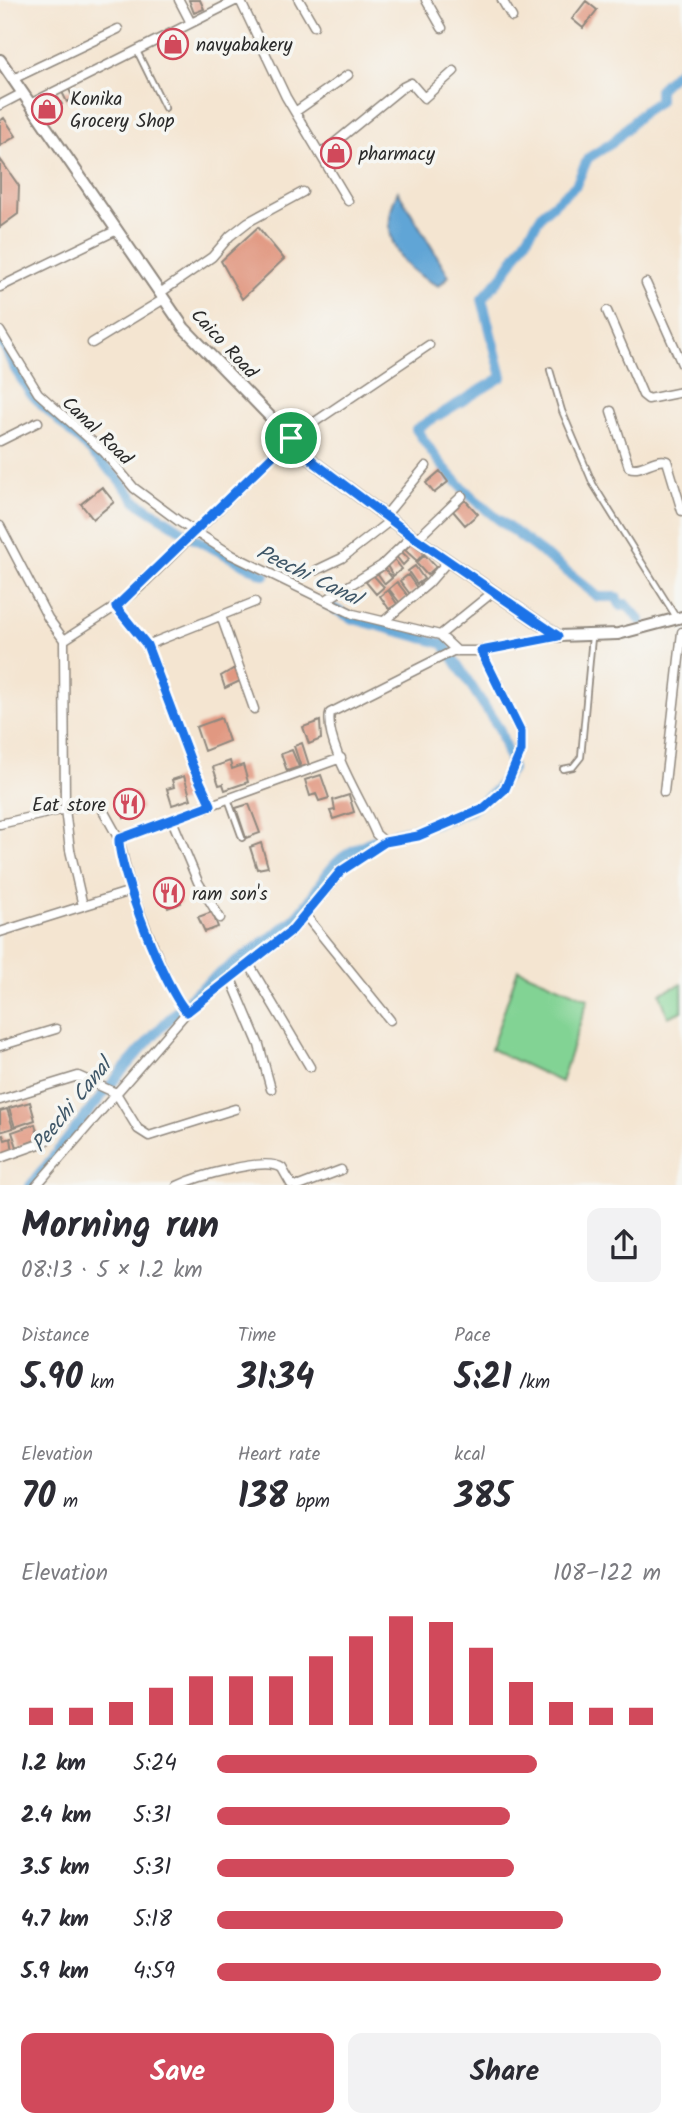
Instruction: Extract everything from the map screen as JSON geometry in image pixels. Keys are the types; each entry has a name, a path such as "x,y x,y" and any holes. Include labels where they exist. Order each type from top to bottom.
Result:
{"street":[{"path":"179,0 191,23"},
{"path":"30,104 227,3 239,0 296,113 348,201"},
{"path":"299,0 314,26"},
{"path":"426,0 442,28"},
{"path":"502,0 512,18"},
{"path":"13,79 118,29"},
{"name":"Caico Road","path":"0,60 184,328 315,463 415,538 558,636"},
{"path":"321,154 403,87 411,83 424,98 454,71"},
{"path":"296,113 348,75"},
{"path":"0,105 23,93"},
{"path":"93,343 162,296 212,257 230,236 248,222 303,192"},
{"path":"0,287 117,230"},
{"path":"646,283 682,364"},
{"path":"607,311 643,395 656,399 682,391"},
{"name":"Canal Road","path":"0,331 29,381 52,407 104,452 134,488 194,533 232,555 353,614 440,635"},
{"path":"64,640 116,607 291,438 429,345"},
{"path":"611,411 629,467 638,469 660,459 667,461 682,510"},
{"path":"0,441 38,422"},
{"path":"317,570 342,558 388,518 426,466"},
{"path":"326,600 380,566 463,496"},
{"path":"0,526 48,618 64,640 65,809 70,850 83,906"},
{"path":"384,621 429,583 448,561"},
{"path":"455,651 440,635 493,592"},
{"path":"147,645 255,602"},
{"path":"116,607 147,645 193,767 211,805"},
{"path":"221,615 254,709"},
{"path":"385,842 376,834 341,758 329,722 330,713 455,651 481,651 558,636 592,637 618,634 679,617"},
{"path":"664,792 682,632"},
{"path":"36,1185 186,1011 231,979 306,916 341,871 385,842 418,836 484,808 505,789 515,771 521,751 521,732 481,651"},
{"path":"119,839 341,758"},
{"path":"0,824 99,803 119,839 131,891 177,1003 186,1011"},
{"path":"172,820 198,882 220,918"},
{"path":"0,932 131,891"},
{"path":"306,916 390,1020"},
{"path":"249,964 310,1067"},
{"path":"231,979 259,1045 271,1089"},
{"path":"0,1046 56,1029"},
{"path":"0,1100 78,1076 116,1093 138,1129 149,1136 235,1109"},
{"path":"0,1158 45,1142"},
{"path":"177,1185 209,1174 271,1164 282,1168 291,1184 298,1185 341,1170"}],"lane":[{"path":"137,51 164,108"},
{"path":"550,370 562,411 593,484 679,617"},
{"path":"563,769 579,763 581,757 592,637"},
{"path":"228,799 242,838"}],"green space":[{"path":"518,969 588,999 561,1082 491,1049"},
{"path":"682,984 682,1011 668,1017 660,993"}],"water":[{"path":"398,191 449,276 439,286 412,270 395,248 390,221"}],"building":[{"path":"189,0 200,0 204,9 194,13"},
{"path":"586,1 597,10 583,28 572,19"},
{"path":"69,89 73,99 67,102 62,92"},
{"name":"Konika Grocery Shop","path":"58,98 62,104 43,113 39,103"},
{"path":"4,118 16,136 0,146 0,121"},
{"path":"0,159 19,186 18,214 0,227"},
{"path":"258,227 284,259 242,299 221,261"},
{"path":"440,471 448,482 434,493 426,483"},
{"path":"102,487 114,502 93,519 81,504"},
{"path":"465,500 478,514 465,525 453,511"},
{"path":"412,542 424,553 417,561 405,550"},
{"path":"402,552 409,559 403,565 396,556"},
{"path":"425,555 436,567 427,575 416,563"},
{"path":"394,559 402,569 393,576 386,564"},
{"path":"415,566 424,579 417,584 408,571"},
{"path":"385,569 392,578 385,584 378,574"},
{"path":"373,575 384,587 376,594 366,582"},
{"path":"408,575 417,588 410,594 400,581"},
{"path":"397,582 408,596 400,603 389,589"},
{"path":"388,590 397,604 389,609 380,596"},
{"path":"235,668 240,681 225,688 221,676"},
{"path":"221,718 229,741 204,751 196,727"},
{"path":"320,721 321,739 309,744 303,727"},
{"path":"302,743 309,765 301,767 294,746"},
{"path":"292,750 299,767 287,771 281,754"},
{"path":"230,761 232,769 243,765 248,782 225,790 223,784 219,785 213,767"},
{"path":"321,775 329,798 319,801 316,794 310,796 305,780"},
{"path":"184,776 191,799 172,805 167,789 174,787 172,780"},
{"name":"Eat store","path":"136,793 142,809 124,818 117,798"},
{"path":"349,795 354,812 333,819 330,811 335,810 333,800"},
{"path":"249,804 260,833 246,838 236,808"},
{"path":"261,843 268,867 257,869 250,847"},
{"name":"ram son's","path":"172,880 181,903 168,908 158,883"},
{"path":"212,912 218,927 205,932 198,917"},
{"path":"30,1102 35,1120 15,1127 9,1108"},
{"path":"7,1109 13,1128 0,1132 0,1111"},
{"path":"35,1124 39,1139 17,1147 12,1132"},
{"path":"3,1135 5,1140 11,1138 13,1152 0,1156 0,1136"}],"waterway":[{"path":"641,621 626,604 621,606 616,597 598,597 477,501 441,464 416,429 502,377 482,299 504,274 543,213 576,185 588,158 612,143 644,111 659,101 659,89 682,67"},
{"name":"Peechi Canal","path":"3,342 13,366 31,394 116,476 136,501 195,539 265,575"},
{"name":"Peechi Canal","path":"31,1185 108,1088 170,1018 229,966 294,919 329,871 343,857 365,844 453,817 474,807 494,792 512,769 500,730 444,644 353,619 327,605"}],"place":[{"name":"navyabakery","path":"173,44"},
{"name":"Konika Grocery Shop","path":"47,109"},
{"name":"pharmacy","path":"336,153"},
{"name":"Eat store","path":"129,804"},
{"name":"ram son's","path":"169,893"}],"route":[{"path":"291,438 315,463 412,536 558,636 481,651 521,732 521,751 515,771 505,789 484,808 418,836 385,842 341,871 292,930 187,1012 177,1003 131,891 119,839 211,805 193,767 147,645 116,607 291,438"}]}
